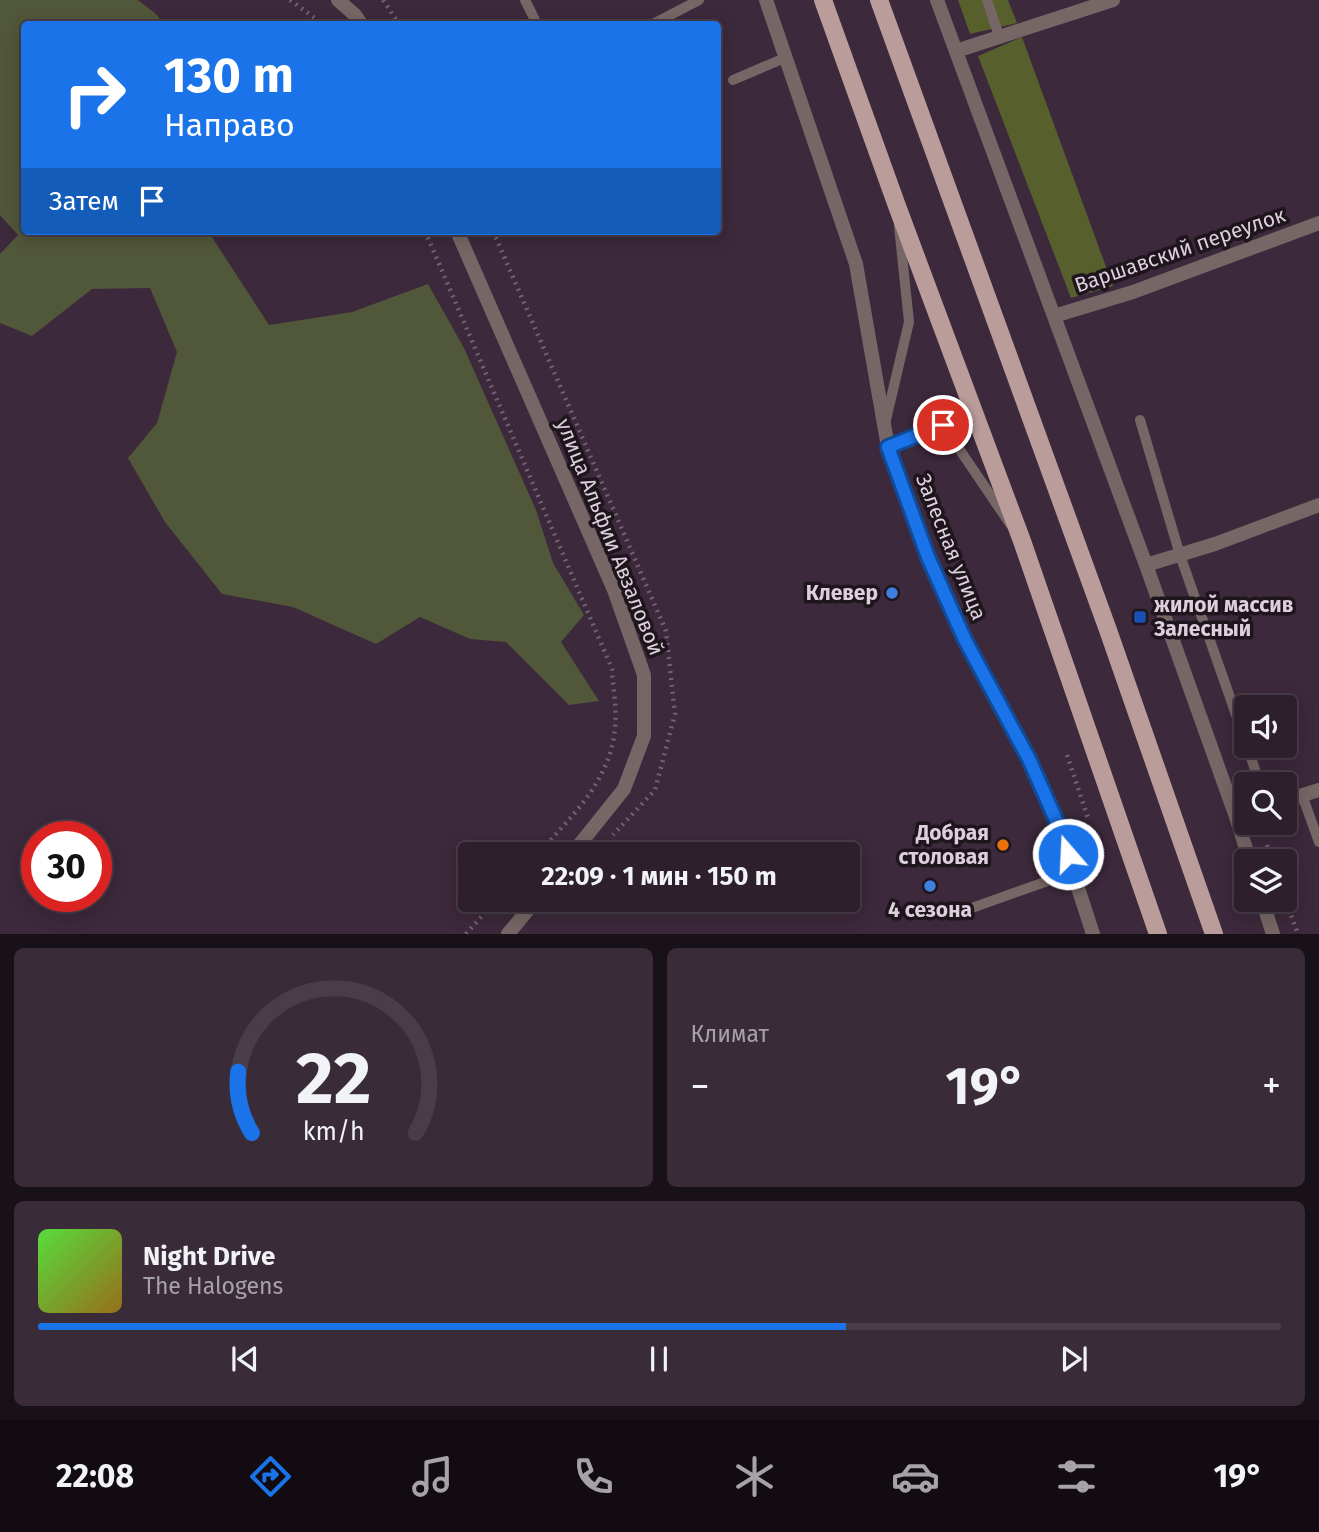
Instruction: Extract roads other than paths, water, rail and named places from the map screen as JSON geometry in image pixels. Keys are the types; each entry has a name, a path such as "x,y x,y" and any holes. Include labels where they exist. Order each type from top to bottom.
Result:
{"main road":[{"path":"823,0 1021,541 1158,933"},
{"path":"879,0 1108,630 1214,933"}],"street":[{"path":"338,0 359,21"},
{"name":"Залесная улица","path":"766,0 856,264 888,447 928,557 965,640 1029,759 1056,820 1093,933"},
{"path":"937,0 1234,797"},
{"path":"956,51 1113,0"},
{"name":"Варшавский переулок","path":"1054,316 1133,292 1319,223"},
{"name":"улица Альфии Авзаловой","path":"459,235 614,590 643,674 644,736 624,789 582,842"},
{"path":"1146,565 1215,544 1319,505"},
{"path":"1297,797 1319,790"},
{"path":"512,929 526,912"},
{"path":"1266,912 1273,933"}],"lane":[{"path":"525,0 536,21"},
{"path":"659,21 699,0"},
{"path":"987,0 999,36"},
{"path":"733,80 787,57"},
{"path":"884,428 909,322 897,206"},
{"path":"1139,419 1180,555 1234,710"},
{"path":"888,447 943,425 1021,541"},
{"path":"1303,795 1319,842"},
{"path":"969,909 1056,878 1075,874"}],"place":[{"name":"Клевер","path":"892,593"},
{"name":"жилой массив Залесный","path":"1140,617"},
{"name":"Добрая столовая","path":"1003,845"},
{"name":"4 сезона","path":"930,886"}]}
